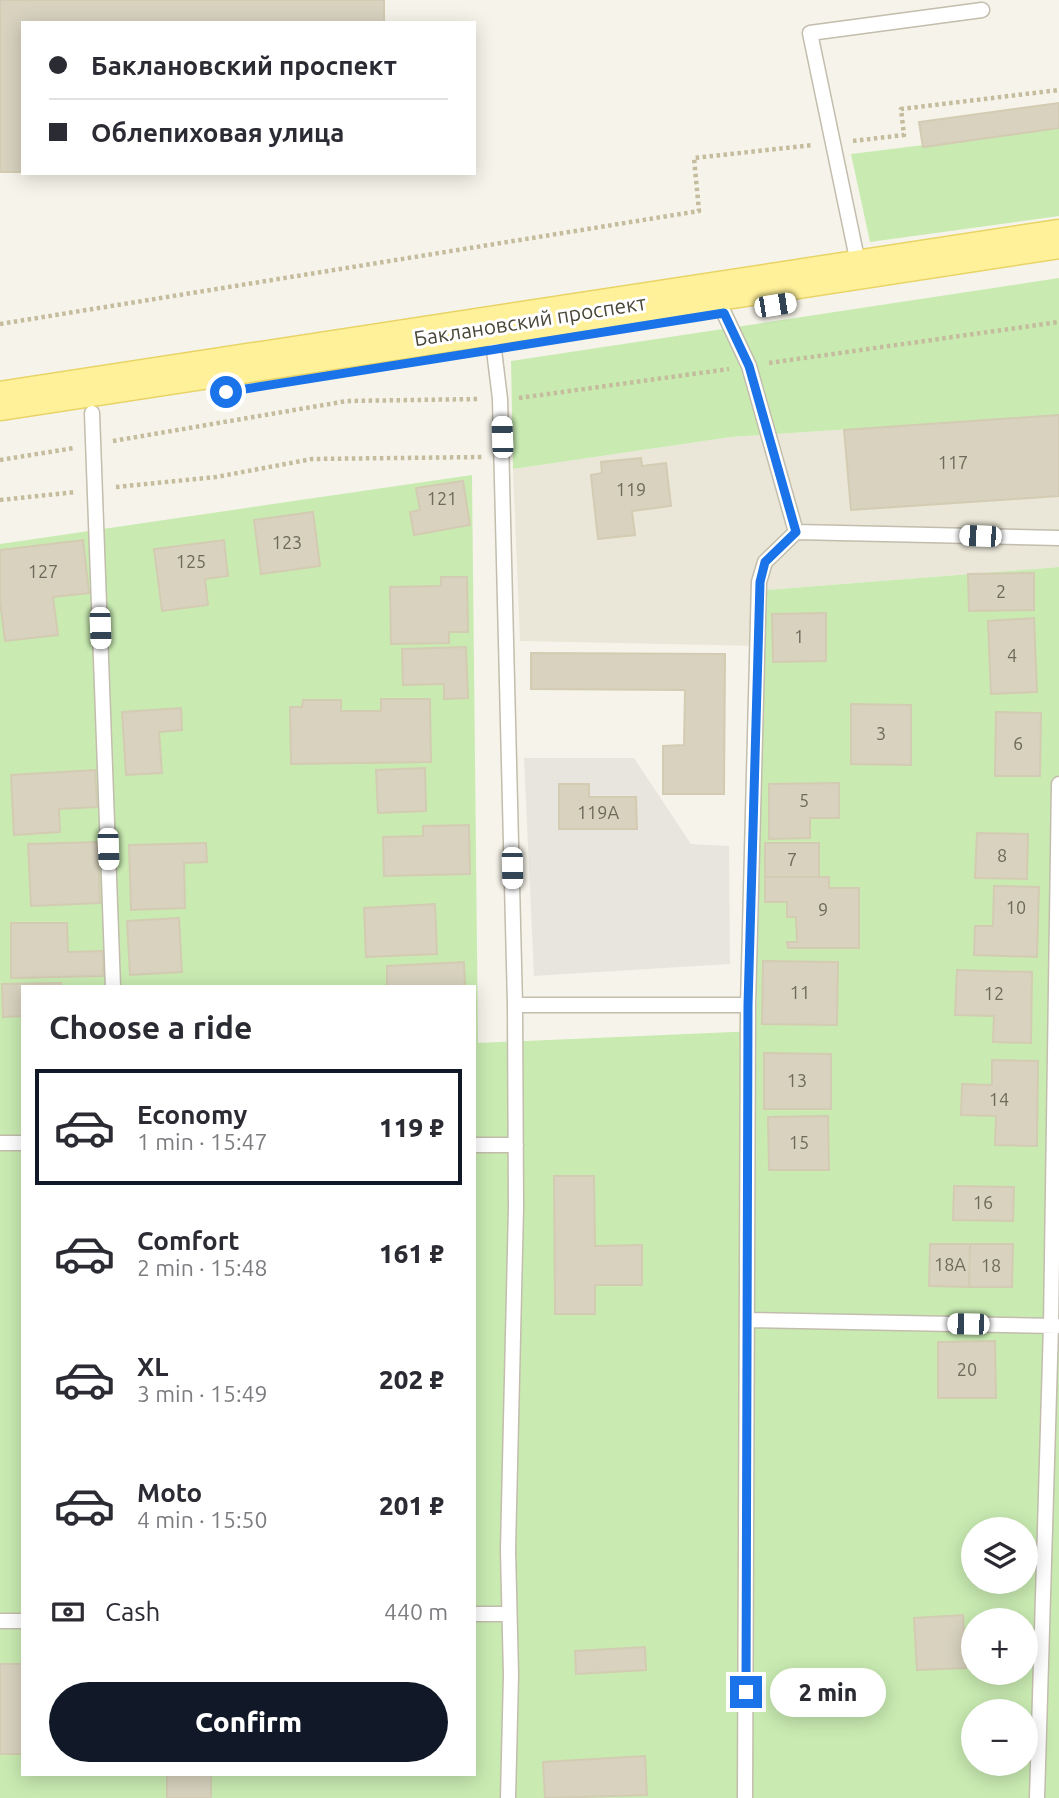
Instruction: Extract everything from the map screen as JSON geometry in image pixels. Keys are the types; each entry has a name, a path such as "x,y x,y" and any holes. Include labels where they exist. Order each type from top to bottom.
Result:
{"main road":[{"name":"Баклановский проспект","path":"0,401 1059,239"},
{"name":"Баклановский проспект","path":"0,424 92,429 494,350 1059,262"}],"lane":[{"path":"859,269 810,33 982,10"},
{"path":"724,313 749,366 796,532"},
{"path":"494,350 500,399 502,457 515,1005 516,1145 508,1550 508,1798"},
{"path":"92,429 113,985"},
{"path":"745,1798 748,1005 760,582 765,562 796,532 1059,538"},
{"path":"1037,1798 1055,1326 1059,785"},
{"path":"515,1005 748,1005"},
{"path":"0,1143 21,1143"},
{"path":"476,1145 516,1145"},
{"path":"747,1320 1055,1326"},
{"path":"476,1614 509,1614"},
{"path":"0,1621 21,1621"}],"path":[{"path":"0,324 699,211 694,158 904,135 901,109 1059,90"},
{"path":"0,460 92,429 347,401 533,398 1059,322"},
{"path":"0,500 216,477 312,459 502,457"}],"shaded area":[{"path":"1059,415 1059,567 766,590 762,646 520,641 513,469 731,437"},
{"path":"524,758 634,758 691,844 729,846 730,964 534,976"}],"green space":[{"path":"1059,128 1059,216 870,242 851,154"},
{"path":"1059,278 1059,415 731,437 513,469 511,361"},
{"path":"472,475 478,1043 756,1031 762,646 766,590 1059,567 1059,1798 0,1798 0,544"}],"building":[{"path":"0,0 384,0 384,21 21,21 21,172 0,172"},
{"path":"1059,103 1059,128 923,147 919,122"},
{"path":"1059,415 1059,496 851,510 844,430"},
{"path":"641,458 642,466 666,463 671,506 632,511 635,535 598,539 591,475 602,473 601,462"},
{"path":"463,481 470,525 414,535 410,512 420,510 416,488"},
{"path":"313,512 320,566 261,574 254,520"},
{"path":"83,540 89,593 53,597 58,635 5,641 0,602 0,550"},
{"path":"224,540 228,576 205,579 208,605 162,611 154,549"},
{"path":"1034,573 1034,610 969,611 968,574"},
{"path":"441,577 467,577 468,632 449,632 449,643 391,644 390,587 441,586"},
{"path":"826,613 826,661 773,662 772,614"},
{"path":"1034,618 1037,692 991,694 988,621"},
{"path":"466,647 468,698 444,699 444,684 403,685 402,649"},
{"path":"531,653 725,654 724,794 663,794 663,746 684,745 685,690 531,689"},
{"path":"381,699 430,699 431,762 291,764 290,707 302,707 303,700 341,700 341,711 381,711"},
{"path":"851,704 911,705 911,765 851,764"},
{"path":"181,708 182,730 159,732 162,773 126,775 122,712"},
{"path":"996,712 1041,713 1040,776 995,776"},
{"path":"425,768 426,811 378,813 376,770"},
{"path":"95,770 97,807 59,809 60,832 14,835 11,775"},
{"path":"839,783 839,818 810,818 810,838 769,839 769,784"},
{"path":"559,784 589,784 589,797 636,797 637,829 559,829"},
{"path":"469,825 470,874 384,876 383,837 423,836 423,826"},
{"path":"977,833 1028,834 1027,879 975,878"},
{"path":"98,842 100,903 31,906 28,844"},
{"path":"206,843 207,862 184,863 185,908 131,910 129,845"},
{"path":"765,843 819,843 819,877 765,877"},
{"path":"765,877 829,877 829,888 859,888 859,948 788,948 787,942 797,942 796,917 787,917 787,902 765,902"},
{"path":"994,886 1039,887 1037,957 974,955 975,926 993,926"},
{"path":"435,904 437,954 366,957 364,908"},
{"path":"179,918 182,972 130,975 127,921"},
{"path":"11,923 67,923 68,952 103,951 103,976 11,978"},
{"path":"763,961 838,962 837,1025 762,1024"},
{"path":"464,962 465,985 387,985 387,966"},
{"path":"957,970 1032,972 1031,1043 993,1042 994,1016 955,1015"},
{"path":"2,984 61,985 21,985 21,1016 3,1017"},
{"path":"764,1053 831,1054 831,1109 764,1109"},
{"path":"992,1060 1038,1061 1037,1146 995,1145 996,1116 961,1115 962,1084 992,1085"},
{"path":"828,1116 829,1170 769,1170 768,1117"},
{"path":"554,1176 594,1176 595,1246 642,1245 642,1285 595,1285 595,1314 555,1314"},
{"path":"954,1186 1014,1187 1013,1221 953,1220"},
{"path":"930,1244 970,1244 969,1287 929,1286"},
{"path":"970,1244 1013,1244 1012,1287 969,1287"},
{"path":"995,1341 996,1398 938,1398 938,1342"},
{"path":"961,1615 961,1668 917,1670 914,1618"},
{"path":"645,1647 646,1670 576,1674 575,1651"},
{"path":"0,1664 21,1664 21,1754 0,1754"},
{"path":"645,1756 647,1795 545,1798 543,1762"},
{"path":"167,1776 211,1776 211,1798 167,1798"}],"route":[{"path":"226,392 724,313 749,366 796,532 765,562 760,582 748,1005 746,1692"}]}
